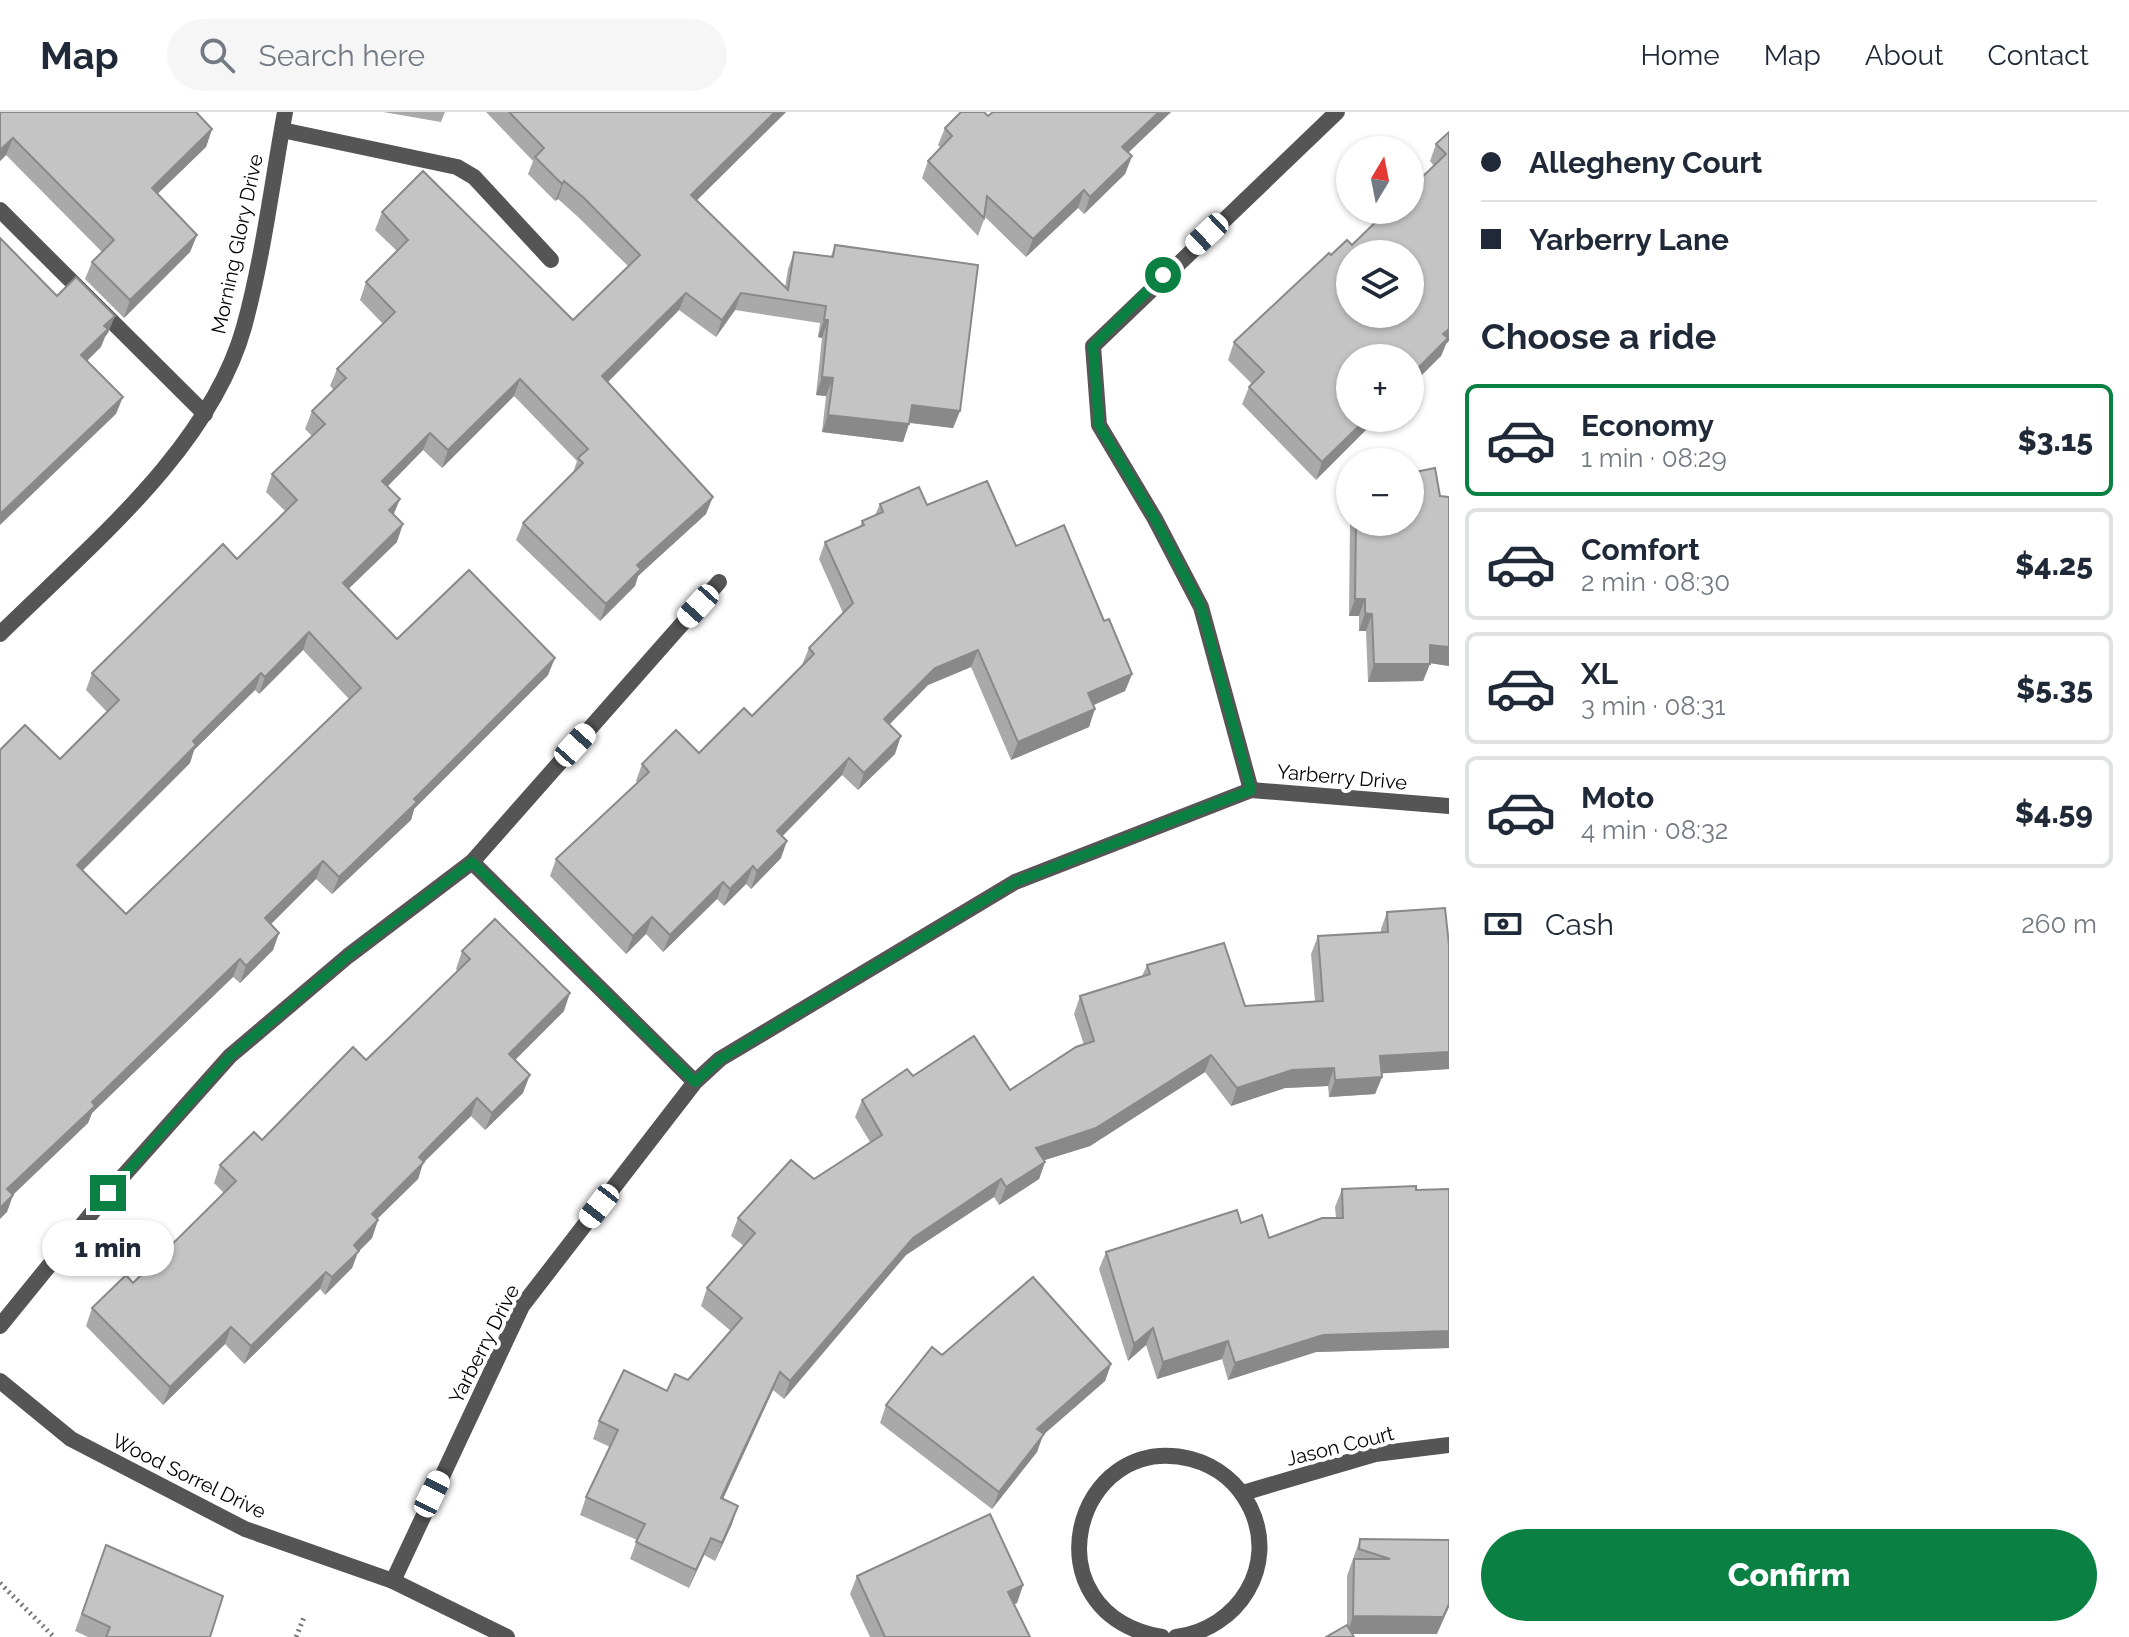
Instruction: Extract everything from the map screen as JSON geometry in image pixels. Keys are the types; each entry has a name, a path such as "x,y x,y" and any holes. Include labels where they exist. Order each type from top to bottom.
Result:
{"street":[{"name":"Morning Glory Drive","path":"0,634 155,481 205,414 243,329 285,112"},
{"path":"1251,790 1201,607 1155,519 1099,425 1093,346 1337,112"},
{"path":"282,130 457,167 474,177 551,260"},
{"path":"0,210 205,414"},
{"path":"0,1326 108,1193 230,1056 348,956 472,862 719,582"},
{"name":"Yarberry Drive","path":"393,1581 522,1306 695,1082 720,1059 1015,882 1251,790 1449,806"},
{"path":"472,862 695,1082"},
{"name":"Wood Sorrel Drive","path":"0,1381 71,1439 232,1522 393,1581 507,1637"},
{"name":"Jason Court","path":"1243,1493 1375,1454 1449,1445"},
{"path":"1162,1637 1139,1633 1114,1620 1094,1599 1082,1573 1078,1547 1081,1522 1091,1500 1108,1479 1129,1465 1153,1458 1179,1456 1203,1462 1225,1475 1243,1493 1256,1519 1260,1547 1256,1575 1243,1601 1223,1621 1196,1634 1176,1637"}],"path":[{"path":"0,1583 54,1637"},
{"path":"296,1637 305,1615"}],"building":[{"path":"0,112 196,112 212,129 152,188 197,235 130,300 92,262 114,240 13,138 0,150"},
{"path":"509,112 775,112 691,195 788,290 794,252 833,257 835,245 978,265 960,411 912,405 909,424 828,415 833,378 822,377 828,320 824,320 826,306 741,293 722,320 686,293 602,376 713,497 637,565 641,569 606,604 523,523 583,463 578,458 588,449 520,379 448,450 430,433 382,481 400,499 389,510 403,524 343,583 397,639 469,570 555,658 414,799 417,802 339,877 323,861 265,918 279,933 246,966 240,959 92,1102 95,1106 7,1189 13,1195 0,1208 0,750 25,725 60,759 119,700 92,673 223,544 237,559 297,500 272,474 325,424 312,411 346,378 337,369 395,312 366,282 408,240 382,212 423,171 573,320 640,255 584,198 564,181 562,184 535,157 544,148","holes":["309,632 361,688 126,914 77,865 196,745 193,741 261,673 265,677"]},
{"path":"961,112 984,112 988,116 993,112 1159,112 1122,147 1132,156 1090,197 1084,190 1033,239 987,196 984,218 928,161 952,136 945,128"},
{"path":"1449,132 1449,329 1443,334 1448,338 1424,362 1424,344 1336,344 1336,432 1353,432 1322,462 1249,387 1264,372 1234,342 1329,253 1331,255 1336,250 1336,328 1424,328 1424,240 1357,240 1374,224 1424,224 1424,175 1446,154 1436,144"},
{"path":"0,238 57,296 76,277 115,316 104,326 108,329 81,355 123,397 0,514"},
{"path":"1435,468 1440,496 1449,497 1449,647 1430,645 1430,664 1374,664 1372,614 1365,613 1365,599 1355,599 1356,536 1424,536 1424,470"},
{"path":"987,481 1016,546 1064,525 1104,621 1109,619 1132,674 1088,693 1095,709 1018,742 978,650 935,668 884,719 901,736 864,773 849,758 777,831 787,841 757,871 753,866 730,889 723,882 670,935 652,917 633,936 556,859 649,772 642,764 676,730 699,753 744,708 752,716 814,654 809,648 853,603 825,542 864,525 862,521 883,512 880,504 919,487 927,505"},
{"path":"1445,908 1449,945 1449,1052 1380,1056 1382,1077 1335,1080 1334,1068 1292,1070 1237,1088 1211,1055 1096,1128 1036,1148 1045,1162 1006,1187 1001,1179 913,1238 790,1381 780,1372 721,1498 738,1506 722,1543 711,1538 696,1570 636,1542 645,1524 586,1497 618,1430 599,1421 624,1370 667,1391 675,1374 688,1380 742,1318 707,1288 755,1233 738,1218 791,1160 814,1179 882,1135 862,1100 907,1069 913,1076 974,1036 1010,1090 1076,1047 1094,1041 1080,996 1150,974 1147,965 1224,943 1245,1006 1323,1001 1318,936 1388,932 1387,912"},
{"path":"495,919 570,993 509,1054 530,1075 492,1113 477,1098 419,1157 424,1162 372,1214 378,1220 354,1245 359,1251 332,1277 326,1272 251,1346 231,1327 170,1387 92,1308 126,1275 133,1283 236,1181 220,1165 254,1132 262,1140 353,1047 366,1060 470,959 462,951"},
{"path":"1416,1186 1416,1190 1449,1189 1449,1331 1323,1335 1235,1363 1228,1341 1163,1362 1153,1328 1134,1344 1106,1252 1237,1210 1241,1223 1262,1215 1269,1238 1322,1218 1343,1218 1342,1189"},
{"path":"1033,1277 1111,1364 1037,1429 1044,1434 999,1492 886,1405 932,1347 942,1355"},
{"path":"990,1514 1023,1585 1008,1592 1030,1637 885,1637 857,1576"},
{"path":"1360,1539 1449,1540 1449,1604 1443,1617 1353,1616 1354,1559 1390,1559 1359,1549"},
{"path":"106,1545 223,1596 210,1637 106,1637 110,1627 82,1614"},
{"path":"1347,1625 1354,1637 1326,1637"}],"route":[{"path":"108,1193 230,1056 348,956 472,862 695,1082 720,1059 1015,882 1251,790 1201,607 1155,519 1099,425 1093,346 1163,275"}]}
